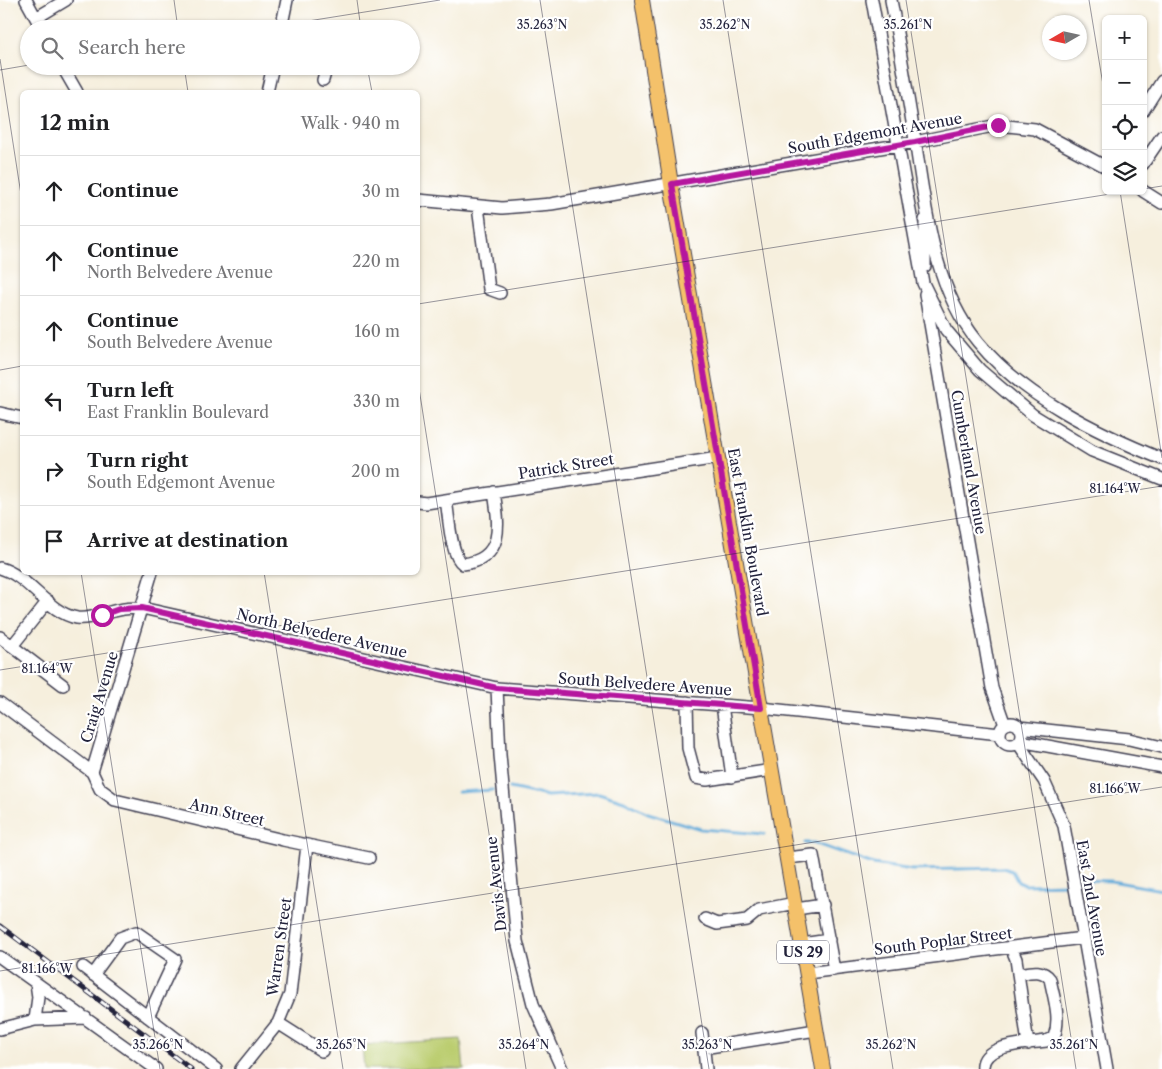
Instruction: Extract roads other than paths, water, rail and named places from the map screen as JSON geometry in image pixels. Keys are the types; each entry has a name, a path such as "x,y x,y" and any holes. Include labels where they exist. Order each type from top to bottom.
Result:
{"main road":[{"name":"East Franklin Boulevard","path":"642,0 718,458 823,1069"}],"street":[{"path":"26,0 36,18 66,0"},
{"path":"283,20 288,0"},
{"path":"872,0 878,26 896,145 923,283 946,330 957,344 1006,393 1061,435 1092,451 1162,480"},
{"path":"891,0 925,202 941,270 959,314 978,343 1017,378 1074,419 1162,459"},
{"path":"67,75 76,90"},
{"path":"267,90 270,75"},
{"path":"323,80 324,75"},
{"path":"1146,105 1162,81"},
{"name":"South Edgemont Avenue","path":"420,200 478,207 543,205 915,142 998,125 1035,129 1102,165"},
{"path":"1147,158 1162,136"},
{"path":"1147,194 1162,203"},
{"name":"Cumberland Avenue","path":"925,202 923,283 992,688 1002,729"},
{"path":"478,207 489,289 500,293"},
{"path":"0,412 20,417"},
{"name":"Patrick Street","path":"420,502 446,500 718,458"},
{"path":"446,500 456,554 459,561 463,564 470,564 481,560 492,550 499,531 494,492"},
{"name":"North Belvedere Avenue","path":"0,568 20,575"},
{"name":"Craig Avenue","path":"92,772 151,575"},
{"name":"North Belvedere Avenue","path":"23,576 59,610 77,618 102,615 119,609 142,608 497,688"},
{"path":"12,646 48,601"},
{"path":"0,637 63,685"},
{"name":"South Belvedere Avenue","path":"497,688 1002,729"},
{"name":"Davis Avenue","path":"497,688 500,755 517,942 533,1004 562,1069"},
{"path":"687,702 688,748 696,778 707,780 772,770"},
{"path":"0,703 92,772"},
{"path":"722,705 732,776"},
{"path":"1162,747 1129,738 1019,727 1011,723 1002,729 1002,741 1007,745 1019,742 1162,767"},
{"path":"1019,727 1022,734 1019,742"},
{"name":"East 2nd Avenue","path":"1019,742 1044,782 1064,826 1107,1069"},
{"name":"Ann Street","path":"92,772 100,789 115,800 369,858"},
{"name":"Warren Street","path":"241,1069 278,1023 290,994 306,845"},
{"path":"787,858 814,855 834,970"},
{"path":"705,919 717,924 747,920 758,910 822,905"},
{"path":"93,975 120,938 136,932 176,959 148,1017"},
{"name":"South Poplar Street","path":"807,973 1083,938"},
{"path":"802,944 829,940"},
{"path":"1011,947 1016,959 1028,1044"},
{"path":"0,957 156,1069"},
{"path":"83,967 216,1069"},
{"path":"983,1069 984,1058 992,1050 1028,1044 1054,1037 1058,1021 1050,980 1046,974 1033,972 1018,974"},
{"path":"35,1020 38,997 36,983"},
{"path":"0,1029 35,1020 86,1018"},
{"path":"278,1023 322,1051"},
{"path":"703,1048 816,1030"},
{"path":"702,1033 706,1069"}],"waterway":[{"path":"510,788 547,796 599,793 624,801 648,813 701,829 764,834"},
{"path":"458,792 493,790"},
{"path":"805,843 814,843 873,864 912,870 1003,868 1012,871 1018,882 1025,885 1068,884"},
{"path":"1083,880 1111,881 1162,890"}],"railway":[{"path":"0,926 191,1069"}]}
